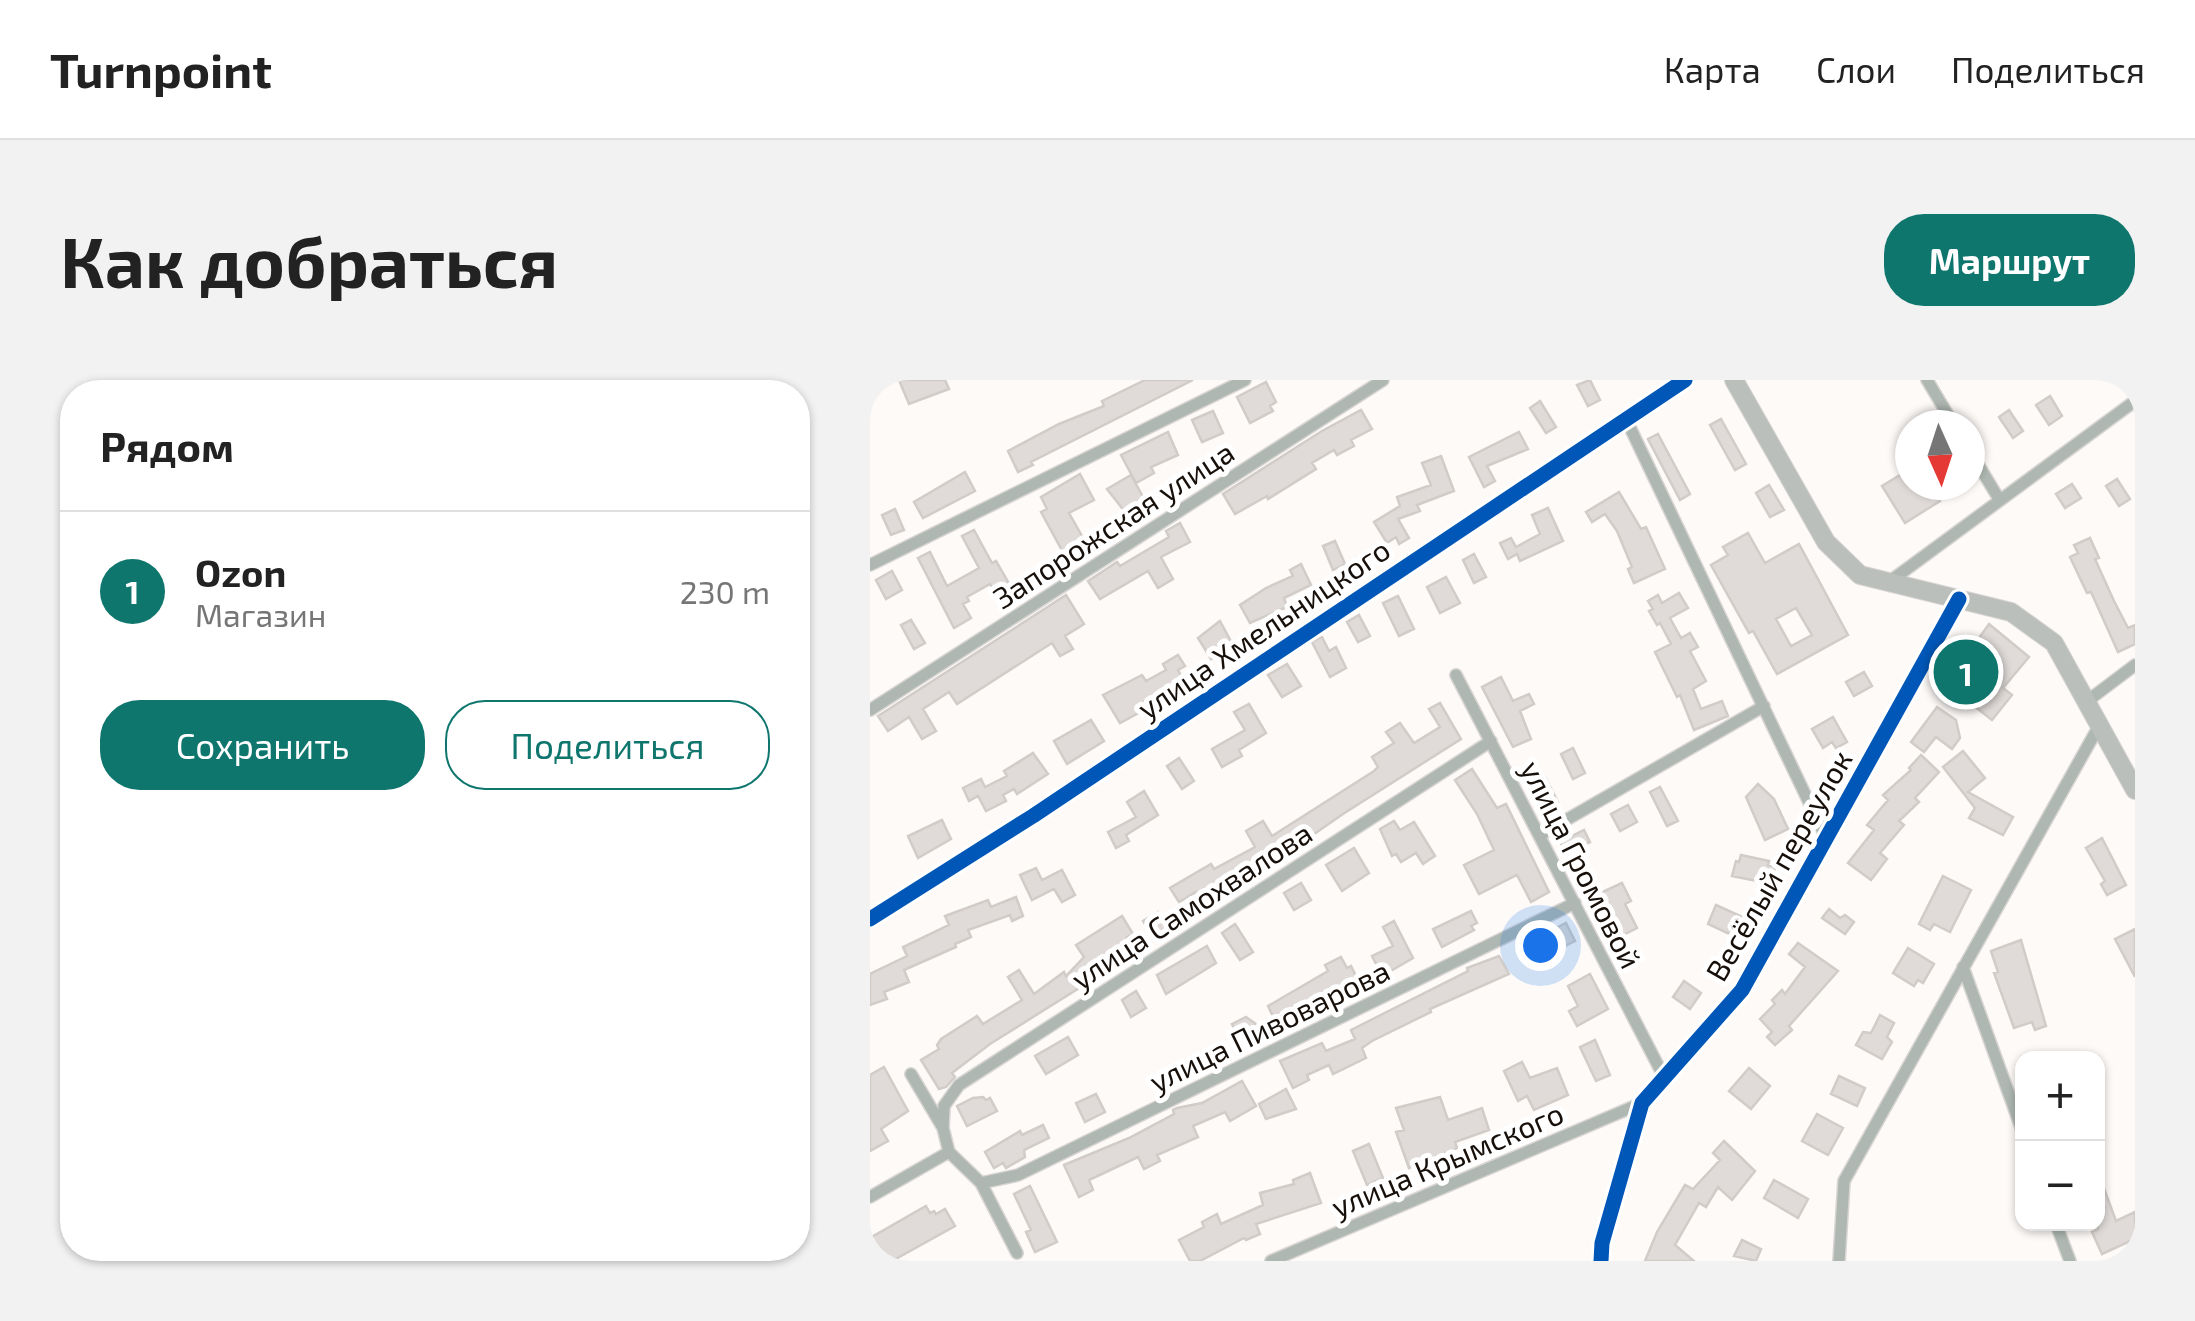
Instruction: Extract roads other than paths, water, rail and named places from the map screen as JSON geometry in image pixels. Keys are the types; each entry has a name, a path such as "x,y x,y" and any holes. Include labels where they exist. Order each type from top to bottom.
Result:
{"main road":[{"path":"1734,380 1826,542 1860,575 2011,612 2054,643 2135,790"}],"street":[{"path":"870,565 1245,380"},
{"name":"Запорожская улица","path":"870,710 1383,380"},
{"name":"улица Хмельницкого","path":"870,919 1032,816 1685,380"},
{"path":"1927,380 1945,410"},
{"path":"1889,582 2135,401"},
{"path":"1626,419 1826,838"},
{"path":"1985,475 1999,499"},
{"name":"Весёлый переулок","path":"1601,1261 1602,1243 1642,1103 1742,990 1960,599"},
{"path":"2086,702 2135,665"},
{"name":"улица Громовой","path":"1456,675 1664,1075"},
{"path":"1540,835 1764,706"},
{"path":"1839,1261 1844,1181 2099,726"},
{"name":"улица Самохвалова","path":"944,1128 944,1106 959,1085 1490,741"},
{"name":"улица Пивоварова","path":"981,1183 1018,1176 1575,903"},
{"path":"1964,967 2015,1110"},
{"path":"910,1074 944,1128 949,1152 981,1183 1017,1252"},
{"name":"улица Крымского","path":"1271,1261 1642,1103"},
{"path":"870,1196 949,1152"},
{"path":"2059,1231 2070,1261"}],"place":[{"name":"Ozon","path":"1966,672"}]}
